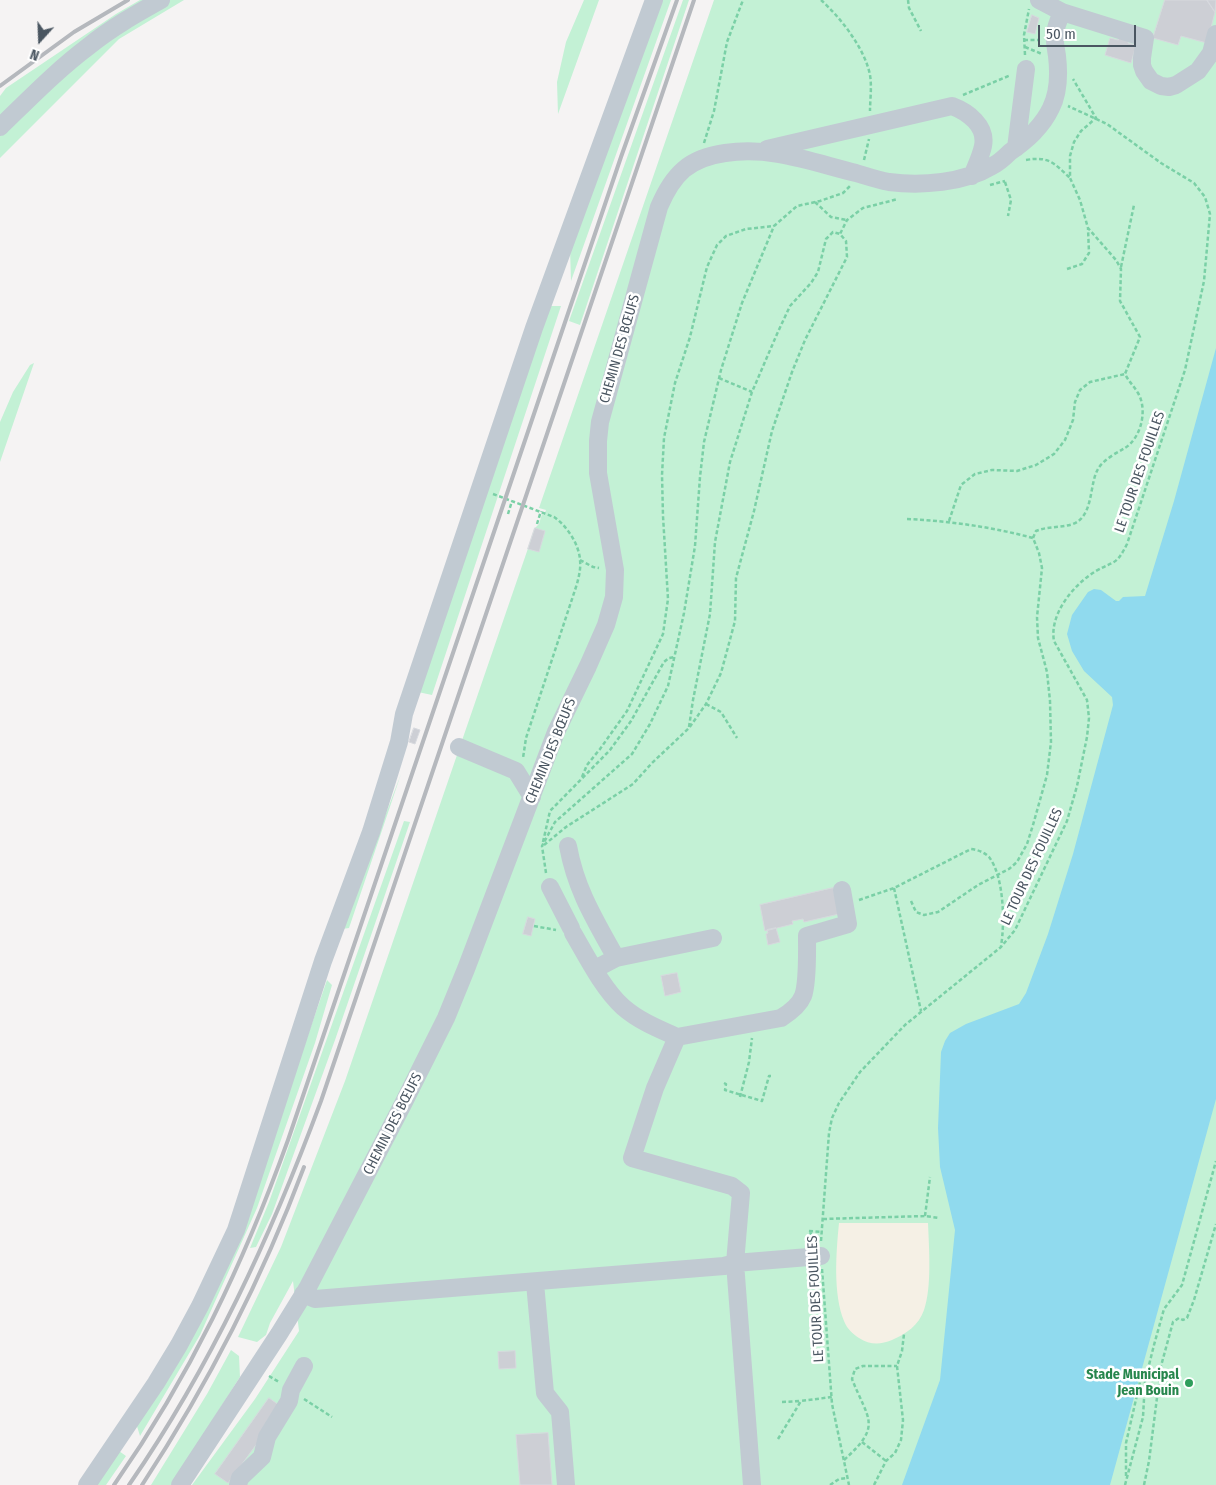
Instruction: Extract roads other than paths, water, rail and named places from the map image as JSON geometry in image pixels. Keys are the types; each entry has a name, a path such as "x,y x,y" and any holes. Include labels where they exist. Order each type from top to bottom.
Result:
{"street":[{"path":"0,127 62,68 90,45 113,28 161,0"},
{"path":"87,1485 156,1384 200,1306 236,1230 322,961 371,832 399,742 404,714 510,397 654,0"},
{"path":"1034,4 1145,38 1142,65 1151,80 1161,86 1176,85 1198,71 1211,53 1216,34"},
{"name":"CHEMIN DES BŒUFS","path":"180,1485 232,1408 303,1294 446,1018 556,732 606,625 614,597 615,570 598,474 600,422 659,207 665,193 674,178 685,167 698,160 717,154 760,150 888,182 977,182 1000,161 1020,154 1038,129 1056,98 1058,64 1055,32 1062,12"},
{"path":"1020,154 1026,69"},
{"path":"760,150 952,106 965,111 975,120 982,131 984,144 977,182"},
{"path":"459,747 516,770 532,797"},
{"path":"568,846 572,868 582,895 616,958"},
{"path":"550,887 572,931 595,970 623,1007 644,1022 677,1037 781,1018 792,1012 803,996 808,936 848,924 842,890"},
{"path":"595,970 616,958 713,938"},
{"path":"677,1037 655,1088 632,1158 732,1186 741,1193 737,1248 734,1262 752,1485"},
{"path":"303,1294 316,1299 724,1266 734,1262 821,1250"},
{"path":"535,1282 545,1393 560,1412 566,1485"},
{"path":"238,1485 240,1478 262,1457 267,1437 289,1401 291,1390 304,1366"}],"water":[{"path":"1216,348 1216,1099 1110,1485 902,1485 940,1380 955,1230 940,1167 938,1128 941,1052 950,1033 966,1024 1019,1004 1026,993 1048,934 1073,854 1113,705 1112,697 1084,671 1072,651 1067,634 1072,615 1088,592 1094,589 1101,590 1116,601 1123,597 1145,596 1174,501"}],"railway":[{"path":"0,86 74,32 128,0"},
{"path":"114,1485 167,1403 191,1361 233,1275 271,1186 621,157 677,0"},
{"path":"129,1485 159,1440 213,1347 260,1250 302,1151 321,1101 694,0"},
{"path":"142,1485 189,1409 232,1331 270,1250 304,1167"}],"place":[{"name":"Stade Municipal Jean Bouin","path":"1189,1383"}]}
